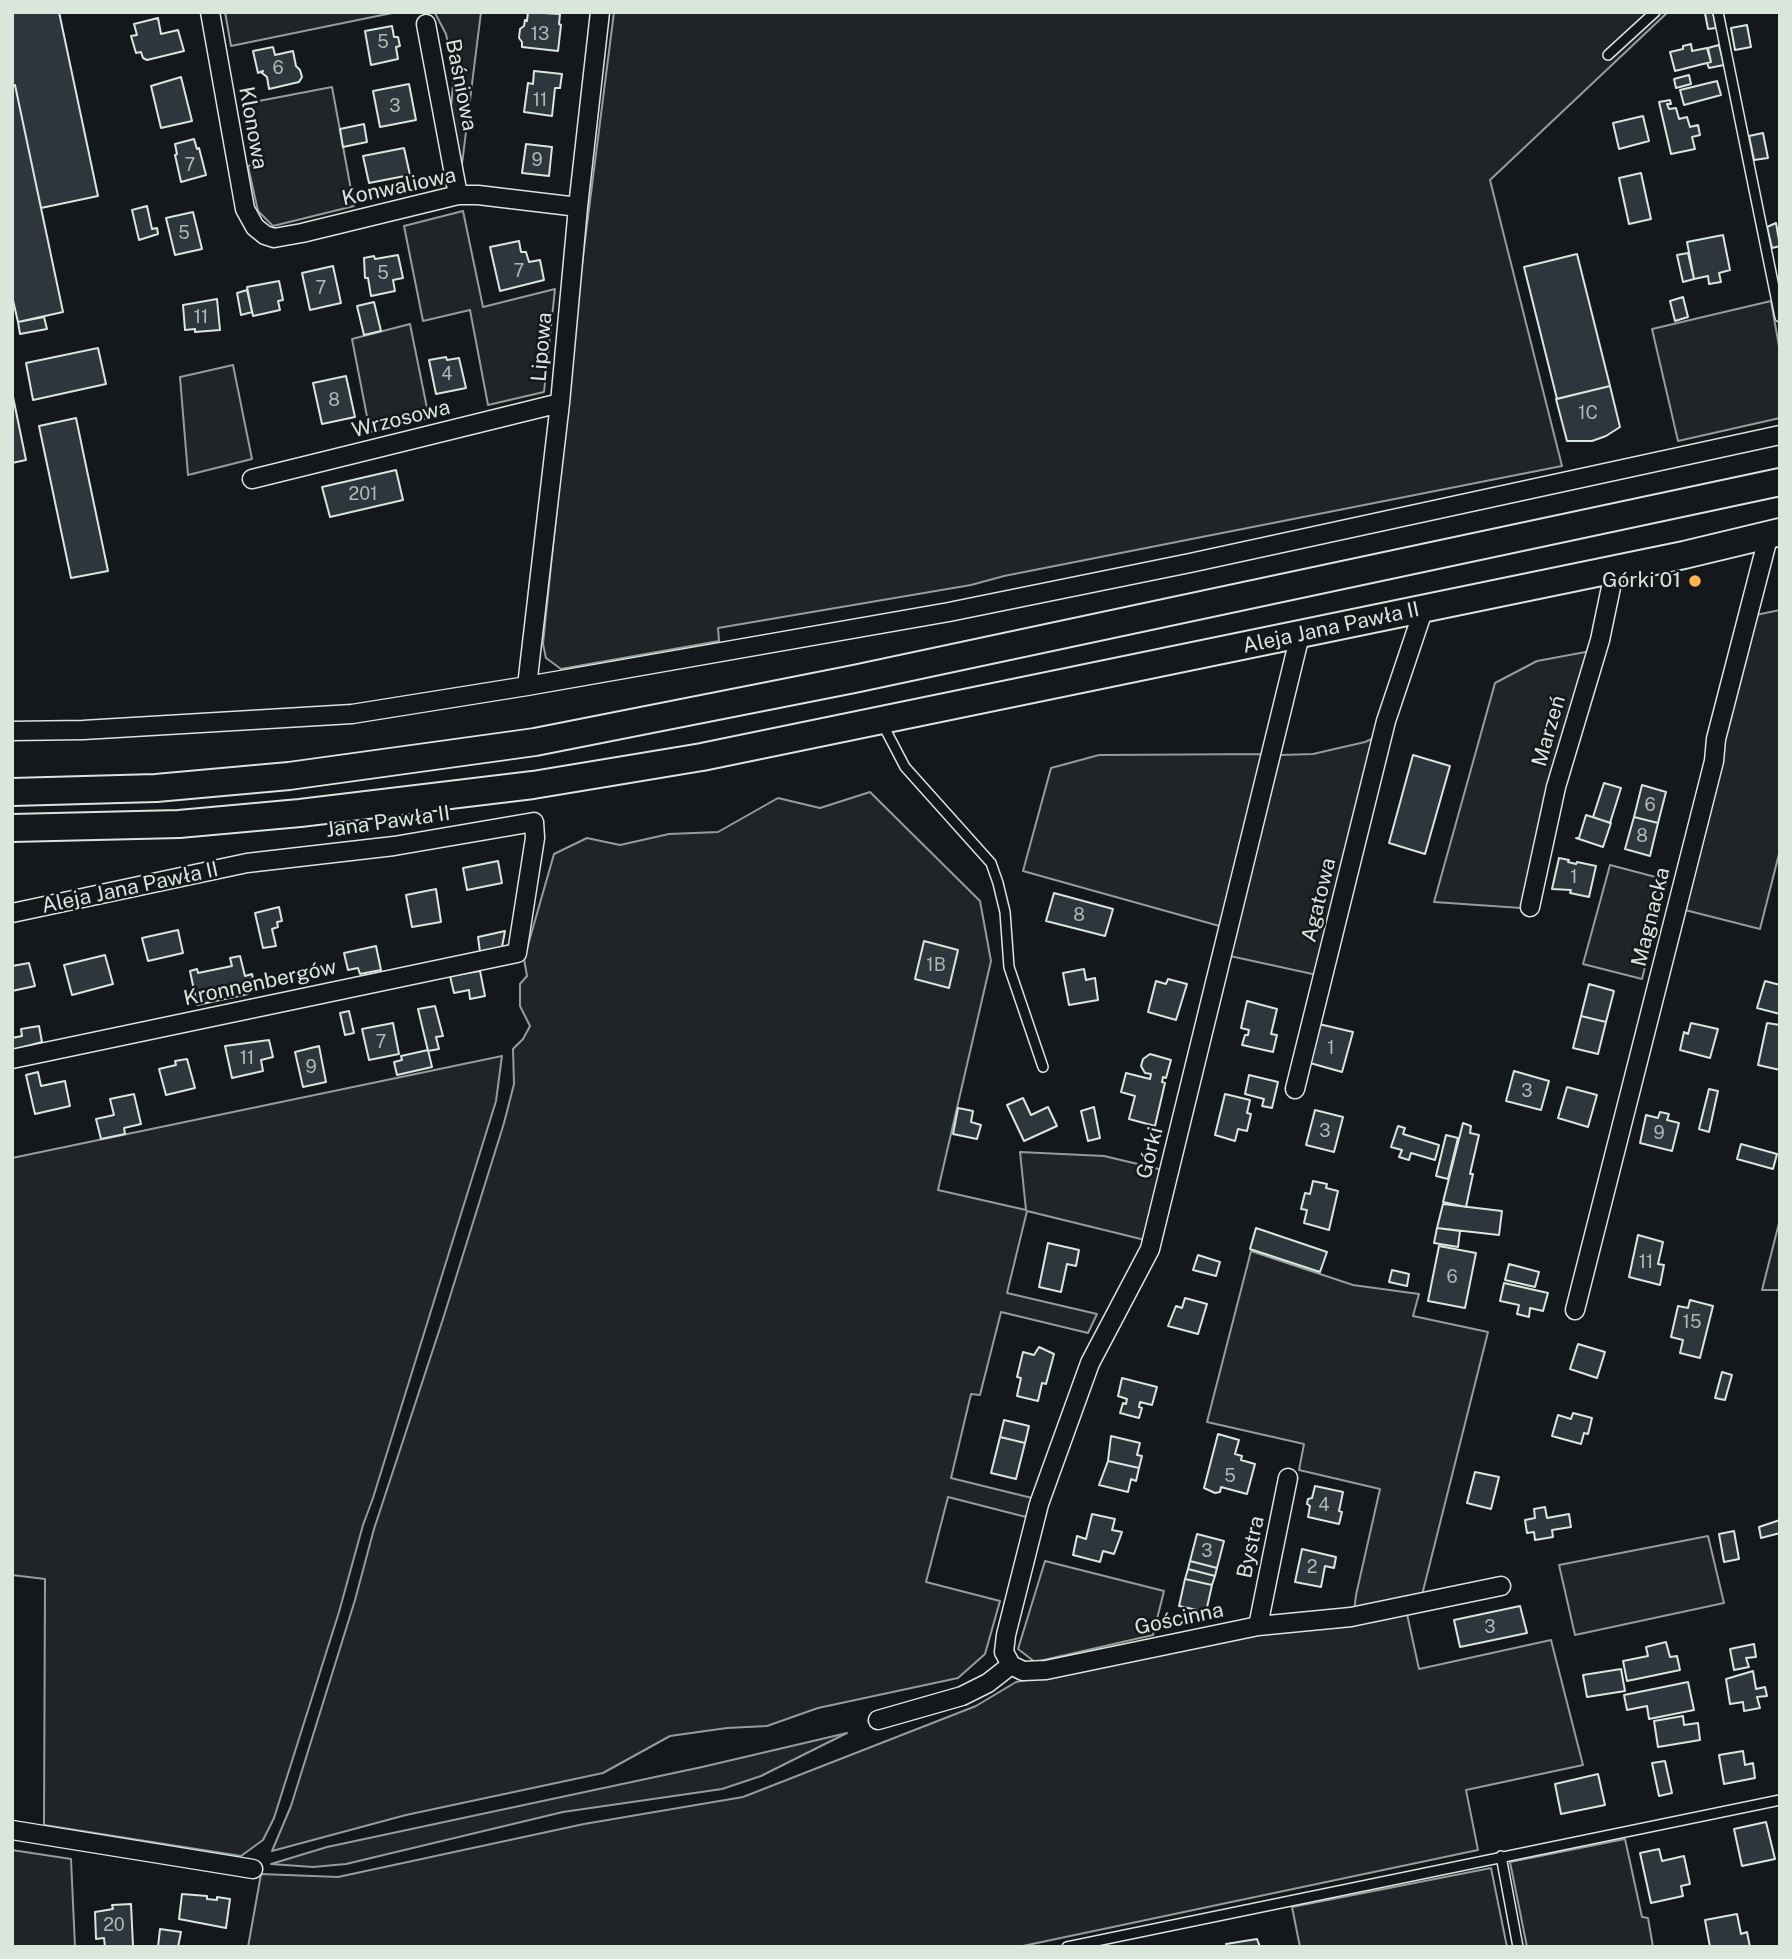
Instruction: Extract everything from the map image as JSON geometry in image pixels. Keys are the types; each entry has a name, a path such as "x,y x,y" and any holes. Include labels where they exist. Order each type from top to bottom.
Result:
{"main road":[{"path":"12,792 156,788 289,776 535,741 694,712 1780,482"},
{"name":"Aleja Jana Pawła II","path":"12,828 179,824 300,813 533,785 702,757 1684,555 1775,533"}],"street":[{"name":"Klonowa","path":"210,12 245,209 255,228 274,238"},
{"name":"Lipowa","path":"527,686 560,403 578,206 600,12"},
{"name":"Baśniowa","path":"426,24 458,195"},
{"name":"Konwaliowa","path":"274,238 458,195 578,206"},
{"name":"Wrzosowa","path":"252,479 560,403"},
{"path":"12,731 83,730 352,714 527,686 962,609 1203,560 1780,435"},
{"name":"Magnacka","path":"1575,1310 1714,761 1723,713 1775,533"},
{"name":"Marzeń","path":"1530,907 1556,787 1600,640 1615,568"},
{"name":"Agatowa","path":"1295,1089 1386,721 1424,608"},
{"name":"Górki","path":"1011,1665 1004,1652 1006,1635 1039,1504 1090,1363 1150,1249 1300,635"},
{"name":"Jana Pawła II","path":"247,863 394,846 534,821 535,838 517,953"},
{"name":"Aleja Jana Pawła II","path":"12,913 247,863"},
{"name":"Kronnenbergów","path":"12,1059 517,953"},
{"name":"Bystra","path":"1258,1626 1288,1478"},
{"name":"Gościnna","path":"1011,1665 1023,1671 1046,1670 1258,1626 1351,1617 1501,1586"},
{"path":"878,1720 962,1696 988,1683 1011,1665"},
{"path":"12,1830 253,1869"}],"lane":[{"path":"1608,55 1655,12"},
{"path":"1718,12 1780,317"},
{"path":"882,721 905,767 991,863 1004,912 1009,967 1043,1067"},
{"path":"1067,1947 1780,1800"},
{"path":"1501,1856 1518,1947"}],"shaded area":[{"path":"225,12 397,12 231,46"},
{"path":"429,12 481,12 460,180 451,107 454,73 446,34 435,13"},
{"path":"614,12 1668,12 1490,180 1562,466 1004,576 971,585 718,628 719,641 561,669 546,658 543,644 581,272"},
{"path":"332,87 354,206 273,226 258,211 248,166 254,164 243,104"},
{"path":"463,211 483,307 555,289 544,392 488,405 470,310 423,321 404,226"},
{"path":"1771,301 1780,352 1780,418 1678,441 1652,329"},
{"path":"410,324 429,418 370,432 352,339"},
{"path":"233,365 252,459 188,475 180,377"},
{"path":"1780,610 1780,850 1760,929 1681,909 1756,615"},
{"path":"1591,651 1550,787 1521,908 1434,902 1495,683 1537,661"},
{"path":"1376,737 1317,975 1230,956 1280,755 1313,754"},
{"path":"1266,754 1223,927 1023,871 1051,768 1099,755"},
{"path":"870,792 980,901 991,961 938,1190 1026,1210 1020,1152 1104,1156 1163,1170 1145,1240 1027,1211 1007,1293 1097,1314 1088,1333 1001,1312 980,1395 971,1394 951,1478 1032,1498 1026,1517 948,1497 926,1582 1000,1601 985,1654 958,1678 818,1708 767,1726 727,1728 670,1736 603,1773 406,1815 272,1851 291,1806 355,1600 374,1529 504,1123 514,1084 513,1049 530,1026 520,1006 520,984 527,976 524,959 554,854 587,838 620,845 669,834 718,832 778,798 820,808"},
{"path":"1610,865 1667,880 1642,979 1583,964"},
{"path":"502,1056 496,1101 363,1525 339,1612 274,1818 263,1840 241,1856 44,1825 45,1579 12,1575 12,1158"},
{"path":"1780,1219 1780,1290 1762,1290"},
{"path":"1251,1251 1353,1285 1419,1294 1413,1316 1488,1332 1422,1595 1354,1612 1380,1489 1299,1470 1304,1444 1207,1422"},
{"path":"1708,1536 1724,1603 1575,1635 1559,1565"},
{"path":"1045,1561 1164,1591 1153,1635 1035,1662 1018,1649"},
{"path":"1407,1614 1419,1669 1551,1640 1583,1765 1466,1790 1478,1850 1018,1947 248,1947 261,1874 338,1877 584,1824 743,1797 976,1706 1016,1682 1237,1638"},
{"path":"847,1733 761,1776 722,1789 563,1812 346,1864 313,1867 271,1864 327,1847 702,1767"},
{"path":"1625,1839 1642,1917 1648,1918 1653,1947 1527,1947 1510,1862"},
{"path":"12,1850 71,1859 75,1947 12,1947"},
{"path":"1491,1868 1507,1947 1300,1947 1292,1907"}],"building":[{"path":"12,12 59,12 98,196 41,208 15,85 12,86"},
{"path":"528,12 560,14 558,51 522,47 520,29 525,20 527,21"},
{"path":"1713,12 1716,28 1708,29 1705,13"},
{"path":"158,18 161,34 178,30 184,51 147,60 141,52 136,53 131,36 137,35 134,24"},
{"path":"1747,25 1751,47 1735,50 1731,28"},
{"path":"392,26 394,37 398,37 400,46 396,47 398,59 371,65 365,31"},
{"path":"1691,44 1692,51 1707,48 1711,62 1675,71 1670,52"},
{"path":"1719,45 1724,65 1709,68 1707,63 1711,62 1708,48"},
{"path":"273,47 275,55 293,51 302,77 299,82 269,89 263,71 258,73 253,51"},
{"path":"534,71 562,74 560,88 555,88 552,116 524,112 528,83 533,84"},
{"path":"1689,75 1691,84 1676,88 1674,79"},
{"path":"181,77 192,121 161,128 151,86"},
{"path":"1717,81 1721,95 1684,105 1680,90"},
{"path":"409,84 416,120 380,127 373,91"},
{"path":"15,85 63,312 18,322 12,296 12,86"},
{"path":"1670,100 1671,104 1667,104 1669,109 1676,108 1679,119 1687,117 1690,127 1698,125 1700,135 1692,137 1695,149 1671,154 1659,102"},
{"path":"1643,116 1649,141 1619,149 1613,123"},
{"path":"364,124 367,142 343,147 340,129"},
{"path":"1763,133 1768,158 1754,160 1749,136"},
{"path":"194,139 206,175 181,182 175,144"},
{"path":"526,144 552,147 549,176 522,173"},
{"path":"404,148 410,175 369,183 363,156"},
{"path":"1641,173 1651,219 1629,224 1619,178"},
{"path":"147,206 152,229 157,228 158,234 139,240 132,210"},
{"path":"193,212 202,249 175,255 166,218"},
{"path":"1776,223 1780,246 1772,248 1767,227"},
{"path":"1723,235 1730,270 1719,273 1721,282 1709,284 1708,276 1694,279 1687,242"},
{"path":"519,241 521,252 526,252 529,262 540,260 544,280 500,291 490,247"},
{"path":"1688,253 1694,279 1683,282 1677,255"},
{"path":"1577,254 1610,386 1557,399 1524,267"},
{"path":"398,255 403,278 393,280 395,291 371,296 368,278 365,278 364,258"},
{"path":"333,266 341,303 310,310 302,273"},
{"path":"279,281 283,300 278,301 280,310 253,316 247,287"},
{"path":"247,290 252,312 241,315 237,293"},
{"path":"1683,297 1688,317 1675,321 1670,301"},
{"path":"217,299 220,330 185,330 183,305"},
{"path":"374,302 381,331 364,335 357,306"},
{"path":"44,317 47,329 20,334 18,322"},
{"path":"98,348 106,384 33,400 26,363"},
{"path":"446,357 447,360 459,358 466,388 436,394 429,360"},
{"path":"346,376 355,417 322,424 313,383"},
{"path":"1610,386 1620,427 1592,441 1567,441 1556,399"},
{"path":"12,392 26,460 12,463"},
{"path":"76,418 108,571 71,578 39,426"},
{"path":"396,470 403,500 330,517 322,487"},
{"path":"1413,755 1450,766 1425,854 1389,843"},
{"path":"1604,783 1621,788 1610,823 1593,817"},
{"path":"1642,785 1666,792 1658,823 1634,817"},
{"path":"1586,815 1611,823 1603,847 1576,838 1579,838"},
{"path":"1634,817 1658,823 1650,856 1625,849"},
{"path":"1559,858 1576,864 1596,866 1589,897 1570,893 1571,890 1552,889"},
{"path":"498,861 502,883 467,890 463,868"},
{"path":"436,889 441,922 412,927 406,895"},
{"path":"1054,893 1113,909 1105,936 1046,921"},
{"path":"279,907 282,921 277,922 278,927 272,929 276,946 263,948 255,913"},
{"path":"178,930 183,953 148,961 142,938"},
{"path":"505,931 502,947 480,952 478,937"},
{"path":"924,941 958,950 949,988 915,979"},
{"path":"376,946 381,970 360,974 358,968 348,970 344,953"},
{"path":"105,955 113,984 72,995 64,965"},
{"path":"240,956 245,976 252,974 255,989 247,990 248,994 197,1005 190,971 197,969 198,973 232,966 230,958"},
{"path":"29,963 35,986 12,991 12,966"},
{"path":"1084,969 1086,980 1095,978 1098,1000 1069,1005 1063,973"},
{"path":"480,971 485,996 470,999 469,990 454,993 450,976"},
{"path":"1168,979 1187,984 1176,1020 1148,1012 1156,981 1166,984"},
{"path":"1765,981 1780,985 1780,1014 1757,1008"},
{"path":"1589,984 1614,991 1606,1022 1581,1016"},
{"path":"1247,1001 1277,1009 1271,1034 1277,1035 1273,1052 1242,1045 1249,1030 1241,1028"},
{"path":"435,1006 443,1036 436,1037 439,1049 428,1051 418,1009"},
{"path":"349,1011 354,1033 345,1035 340,1013"},
{"path":"1581,1016 1606,1022 1598,1054 1573,1048"},
{"path":"393,1023 399,1054 369,1060 362,1029"},
{"path":"1691,1023 1718,1029 1710,1058 1680,1050 1684,1032 1688,1034"},
{"path":"1767,1023 1780,1025 1780,1070 1758,1065"},
{"path":"1319,1024 1353,1032 1342,1072 1310,1063"},
{"path":"39,1026 42,1042 12,1050 12,1038 22,1036 21,1029"},
{"path":"269,1040 273,1057 261,1060 263,1071 232,1078 225,1046"},
{"path":"319,1046 326,1082 303,1087 295,1052"},
{"path":"428,1050 432,1067 397,1075 394,1062 402,1060 401,1056"},
{"path":"1150,1054 1171,1060 1166,1078 1163,1077 1162,1082 1165,1083 1155,1126 1129,1119 1135,1096 1121,1092 1126,1073 1150,1079 1151,1074 1145,1073 1141,1066 1143,1059"},
{"path":"187,1059 195,1088 166,1095 159,1069 176,1065 175,1061"},
{"path":"1514,1071 1549,1081 1541,1110 1506,1101"},
{"path":"38,1072 41,1086 65,1081 70,1106 35,1114 26,1075"},
{"path":"1249,1075 1278,1082 1272,1108 1262,1106 1264,1099 1245,1094"},
{"path":"1567,1087 1597,1095 1588,1127 1558,1118"},
{"path":"1709,1089 1718,1091 1709,1132 1699,1129"},
{"path":"134,1094 141,1124 124,1128 125,1134 101,1139 96,1119 114,1115 110,1099"},
{"path":"1225,1094 1250,1100 1247,1113 1251,1114 1247,1131 1238,1129 1235,1141 1215,1135"},
{"path":"1023,1098 1031,1115 1048,1107 1057,1126 1024,1141 1007,1105"},
{"path":"1094,1107 1100,1138 1088,1141 1081,1111"},
{"path":"958,1108 973,1111 971,1122 981,1125 977,1139 953,1134"},
{"path":"1315,1110 1343,1117 1334,1152 1306,1145"},
{"path":"1660,1112 1669,1114 1667,1120 1679,1123 1672,1151 1640,1143 1646,1115 1658,1118"},
{"path":"1463,1123 1471,1126 1470,1133 1479,1135 1466,1207 1443,1202"},
{"path":"1398,1126 1405,1128 1403,1134 1439,1145 1435,1160 1411,1153 1409,1160 1399,1157 1402,1150 1391,1147"},
{"path":"1446,1135 1458,1138 1448,1179 1436,1176"},
{"path":"1741,1144 1777,1154 1773,1169 1737,1159"},
{"path":"1313,1181 1327,1184 1326,1188 1338,1191 1329,1230 1304,1223 1307,1210 1301,1209 1305,1193 1310,1194"},
{"path":"1443,1204 1502,1211 1499,1235 1437,1228"},
{"path":"1256,1228 1327,1252 1320,1272 1250,1249"},
{"path":"1437,1228 1460,1231 1458,1247 1434,1243"},
{"path":"1638,1235 1663,1242 1658,1264 1664,1265 1660,1285 1629,1277"},
{"path":"1048,1243 1079,1250 1076,1266 1067,1264 1061,1292 1039,1287"},
{"path":"1439,1246 1476,1253 1465,1308 1428,1301"},
{"path":"1198,1255 1220,1262 1216,1276 1193,1270"},
{"path":"1509,1264 1539,1272 1535,1287 1505,1280"},
{"path":"1392,1270 1409,1274 1407,1286 1389,1282"},
{"path":"1504,1283 1548,1293 1543,1311 1530,1308 1529,1317 1517,1314 1519,1305 1500,1301"},
{"path":"1185,1298 1207,1304 1198,1334 1168,1326 1176,1306 1182,1308"},
{"path":"1690,1300 1713,1306 1700,1358 1680,1353 1683,1340 1671,1337 1678,1306 1688,1308"},
{"path":"1578,1344 1605,1352 1597,1378 1570,1369"},
{"path":"1039,1347 1054,1354 1038,1401 1017,1396 1021,1378 1017,1377 1023,1352 1034,1355"},
{"path":"1722,1372 1732,1375 1725,1400 1715,1398"},
{"path":"1122,1378 1157,1387 1152,1405 1140,1402 1139,1407 1142,1408 1139,1418 1120,1413 1127,1399 1118,1396"},
{"path":"1573,1413 1592,1418 1588,1434 1584,1433 1581,1444 1552,1436 1558,1415 1571,1419"},
{"path":"1004,1420 1029,1426 1025,1443 1000,1437"},
{"path":"1218,1434 1239,1440 1235,1454 1242,1456 1241,1460 1255,1464 1247,1494 1221,1487 1220,1492 1215,1493 1204,1488"},
{"path":"1111,1436 1140,1443 1137,1455 1142,1456 1139,1468 1108,1461"},
{"path":"1000,1437 1025,1443 1016,1479 991,1473"},
{"path":"1108,1461 1139,1468 1136,1481 1131,1479 1128,1492 1099,1485"},
{"path":"1475,1472 1499,1477 1491,1509 1467,1503"},
{"path":"1315,1486 1343,1492 1339,1524 1308,1517 1308,1499 1312,1498"},
{"path":"1545,1507 1547,1518 1569,1514 1571,1527 1552,1530 1553,1537 1535,1540 1534,1532 1527,1533 1525,1520 1535,1518 1534,1509"},
{"path":"1092,1514 1115,1519 1112,1530 1122,1532 1114,1554 1103,1551 1100,1562 1073,1555 1077,1536 1086,1539"},
{"path":"1780,1520 1780,1533 1761,1538 1759,1527"},
{"path":"1734,1531 1739,1559 1724,1562 1719,1534"},
{"path":"1197,1534 1224,1541 1217,1568 1190,1561"},
{"path":"1302,1549 1336,1557 1334,1568 1325,1566 1321,1587 1295,1582"},
{"path":"1190,1561 1217,1568 1215,1576 1188,1569"},
{"path":"1188,1569 1215,1576 1212,1585 1185,1579"},
{"path":"1185,1579 1212,1585 1206,1612 1179,1606"},
{"path":"1520,1606 1527,1633 1460,1647 1454,1620"},
{"path":"1666,1642 1670,1657 1677,1656 1680,1670 1627,1681 1623,1661 1648,1656 1646,1647"},
{"path":"1754,1644 1756,1657 1746,1658 1749,1667 1734,1670 1730,1649"},
{"path":"1621,1669 1625,1691 1587,1697 1583,1675"},
{"path":"1753,1671 1756,1689 1765,1687 1767,1696 1757,1697 1760,1708 1744,1711 1743,1702 1730,1704 1726,1679"},
{"path":"1688,1682 1694,1710 1649,1719 1647,1706 1627,1710 1624,1695"},
{"path":"1683,1716 1684,1725 1698,1723 1700,1740 1658,1747 1654,1721"},
{"path":"1743,1751 1745,1765 1753,1763 1755,1778 1724,1784 1719,1755"},
{"path":"1665,1761 1672,1793 1659,1796 1652,1763"},
{"path":"1598,1774 1605,1805 1561,1814 1555,1784"},
{"path":"1766,1822 1775,1859 1742,1866 1734,1829"},
{"path":"1659,1849 1662,1861 1684,1856 1690,1884 1681,1886 1683,1896 1651,1903 1640,1853"},
{"path":"182,1894 207,1896 207,1899 230,1899 226,1928 179,1919"},
{"path":"131,1904 133,1946 105,1947 104,1938 96,1939 95,1912 113,1909 112,1905"},
{"path":"1737,1914 1741,1934 1747,1932 1750,1947 1710,1947 1705,1920"},
{"path":"160,1929 181,1932 178,1947 158,1947"},
{"path":"1257,1939 1260,1947 1227,1947 1226,1944"}],"place":[{"name":"Górki 01","path":"1695,581"}]}
